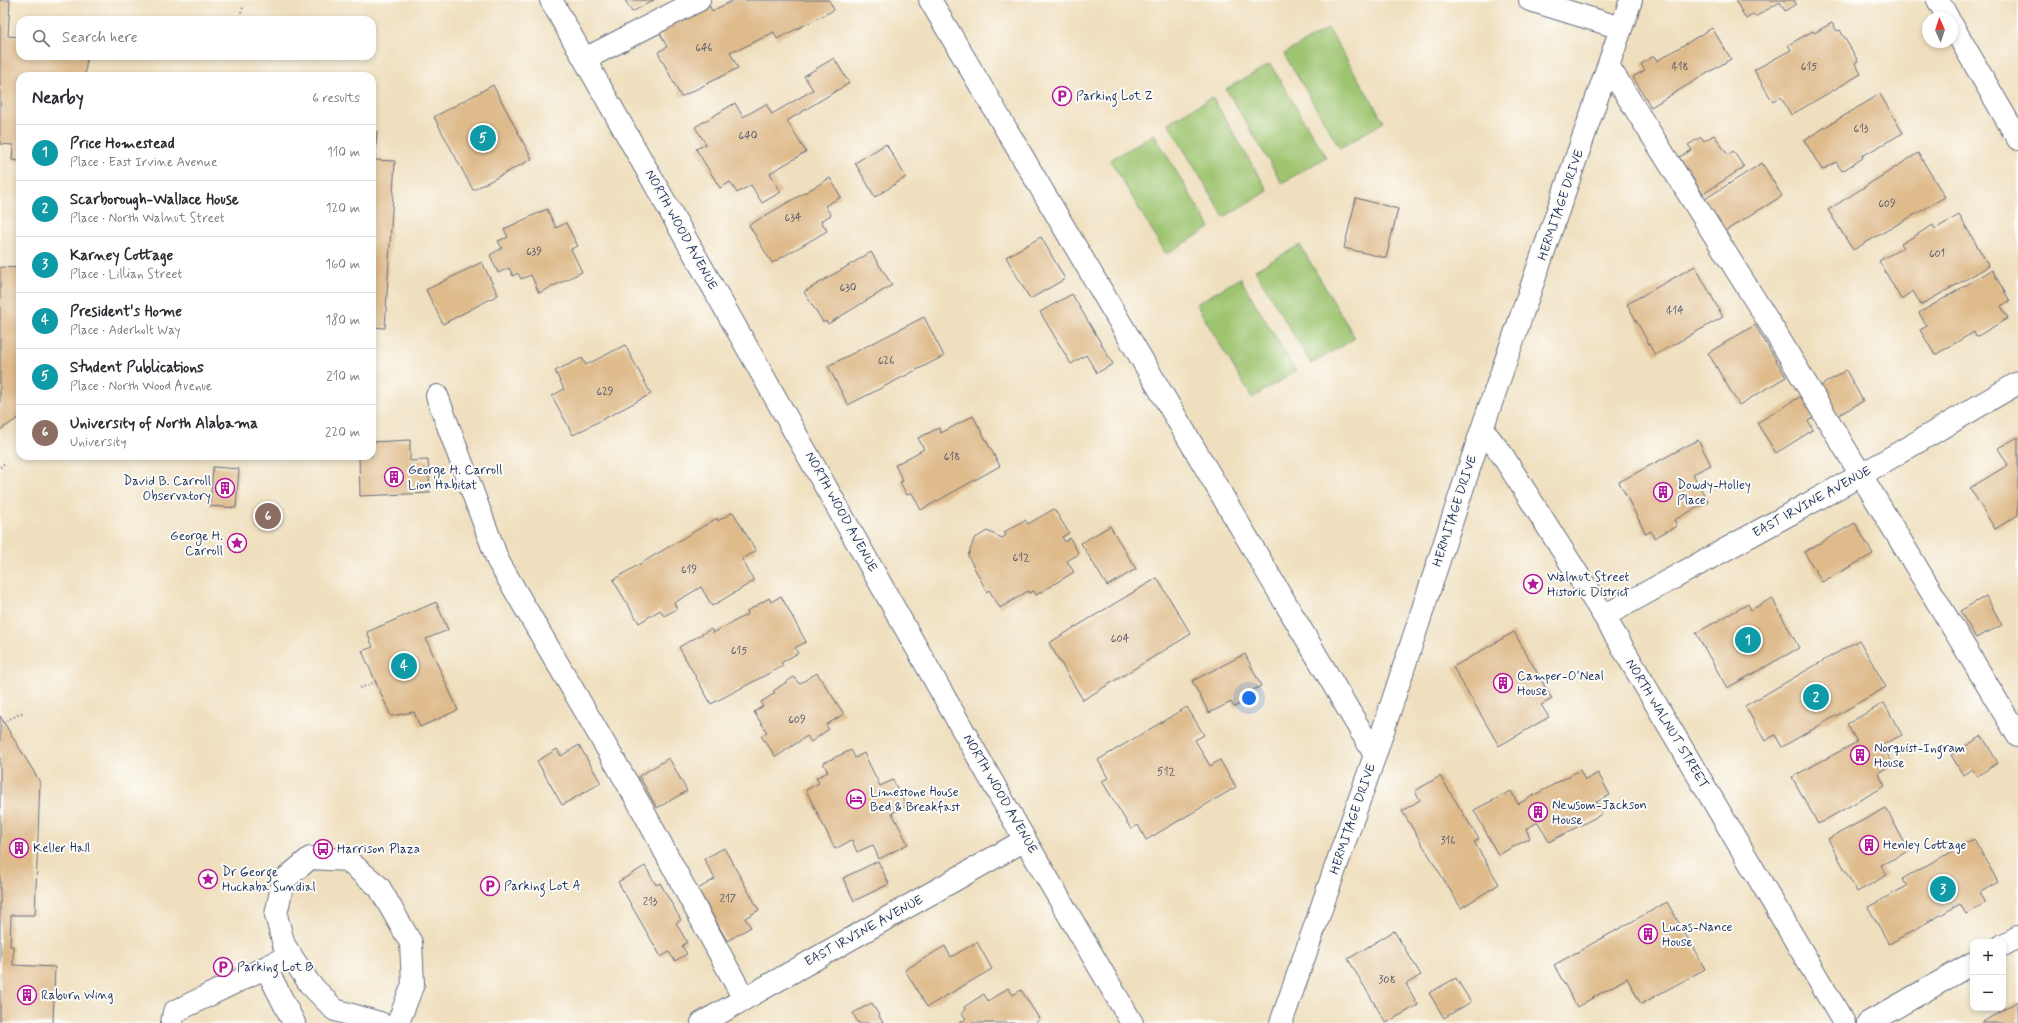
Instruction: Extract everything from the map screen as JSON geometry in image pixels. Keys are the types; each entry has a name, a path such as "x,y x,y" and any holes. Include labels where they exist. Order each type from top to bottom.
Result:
{"street":[{"name":"NORTH WOOD AVENUE","path":"551,0 1025,840 1132,1023"},
{"path":"585,59 699,0"},
{"path":"930,0 1376,755"},
{"path":"1530,0 1621,28"},
{"name":"HERMITAGE DRIVE","path":"1281,1023 1376,755 1482,429 1609,67 1631,0"},
{"path":"1938,0 1945,12"},
{"path":"1958,35 2018,139"},
{"path":"1609,67 1772,327 2018,736"},
{"name":"EAST IRVINE AVENUE","path":"1604,616 1861,475 2018,383"},
{"path":"436,396 498,561 640,805 744,999"},
{"name":"NORTH WALNUT STREET","path":"1482,429 1501,453 1604,616 1844,1023"},
{"name":"EAST IRVINE AVENUE","path":"702,1023 1025,840"},
{"path":"380,1023 353,1020 334,1010 309,983 284,945 276,915 283,881 310,858 347,860 379,887 411,942 413,984 398,1023"},
{"path":"2006,943 2018,937"},
{"path":"172,1023 174,1012 291,956"},
{"path":"1868,1023 1970,965"},
{"path":"266,968 294,1023"}],"path":[{"path":"239,16 243,6"},
{"path":"0,467 4,464"},
{"path":"360,688 376,682"},
{"path":"3,722 24,712"}],"green space":[{"path":"1328,28 1384,122 1340,148 1284,54"},
{"path":"1270,64 1326,157 1282,183 1226,89"},
{"path":"1212,97 1268,191 1224,217 1168,123"},
{"path":"1154,134 1210,228 1166,254 1110,160"},
{"path":"1300,245 1355,338 1311,364 1255,270"},
{"path":"1240,278 1296,371 1252,398 1196,304"}],"building":[{"path":"0,0 10,0 8,36 16,37 16,60 87,60 85,72 16,72 16,160 12,160 13,145 0,144"},
{"path":"625,0 654,0 632,12"},
{"path":"734,0 829,0 834,10 777,39 774,32 738,50 737,49 730,52 738,68 681,97 658,52 667,47 658,29 708,3 712,11"},
{"path":"1735,0 1794,0 1796,4 1785,11 1780,2 1755,17 1753,14 1746,19"},
{"path":"1832,23 1837,31 1840,30 1858,61 1855,63 1861,74 1791,115 1781,97 1773,102 1754,70 1791,50 1788,45 1813,31 1814,33"},
{"path":"1712,28 1731,59 1651,107 1633,77 1645,70 1641,64 1654,56 1657,61"},
{"path":"834,58 849,83 787,121 806,152 770,173 781,192 762,203 751,185 737,193 730,182 720,188 696,149 706,144 695,127 735,103 743,117 766,104 772,114 813,90 804,76"},
{"path":"493,85 532,159 473,190 434,117"},
{"path":"1880,94 1903,133 1862,156 1863,158 1842,171 1836,162 1822,170 1804,140"},
{"path":"1714,135 1728,155 1733,151 1744,167 1703,194 1679,157 1692,150 1688,145 1701,137 1704,141"},
{"path":"886,144 906,177 875,197 855,163"},
{"path":"1918,153 1945,197 1853,250 1828,210"},
{"path":"376,160 395,161 385,328 376,327"},
{"path":"1762,163 1782,196 1725,231 1705,199"},
{"path":"830,178 841,197 825,206 831,215 821,221 827,231 772,263 749,225"},
{"path":"1356,198 1398,209 1386,258 1344,248"},
{"path":"547,209 556,228 566,223 578,246 571,249 582,272 539,293 531,275 521,279 518,273 513,276 509,268 498,273 490,255 502,248 498,241 508,237 504,229"},
{"path":"1959,215 1989,266 1921,305 1913,291 1901,299 1879,261 1904,247 1901,244 1933,225 1935,229"},
{"path":"1041,237 1065,279 1030,299 1006,257"},
{"path":"871,252 892,285 828,324 826,321 823,322 804,292"},
{"path":"482,262 498,295 443,324 426,290"},
{"path":"1695,266 1723,317 1655,355 1627,304"},
{"path":"0,267 16,268 16,420 0,430"},
{"path":"1992,270 2010,301 2001,306 2008,318 1976,337 1974,332 1935,355 1920,330 1927,326 1919,313"},
{"path":"1072,294 1113,364 1097,373 1086,355 1071,364 1040,312"},
{"path":"924,317 944,356 848,405 828,366"},
{"path":"1755,325 1786,377 1739,405 1708,353"},
{"path":"625,345 651,394 573,435 552,396 564,389 555,371 582,358 586,365"},
{"path":"1846,370 1863,401 1837,416 1819,387"},
{"path":"1803,395 1815,416 1808,421 1813,430 1776,453 1757,423"},
{"path":"973,416 1000,466 921,510 912,493 907,495 900,482 903,481 895,465 924,449 918,438 939,428 941,433"},
{"path":"2018,437 2018,515 1995,529 1970,488 2008,465 1998,448"},
{"name":"George H. Carroll Lion Habitat","path":"410,440 410,461 428,460 430,493 360,496 359,460 376,460 376,442"},
{"name":"Dowdy-Holley Place","path":"1698,440 1711,465 1693,474 1708,502 1674,520 1677,526 1654,538 1651,531 1646,534 1619,482"},
{"name":"David B. Carroll Observatory","path":"213,467 239,469 236,508 210,506"},
{"path":"1054,509 1069,533 1062,537 1065,542 1070,538 1079,554 1067,561 1074,572 1036,595 1034,591 1029,593 1028,591 1000,608 989,590 987,592 968,556 974,539 987,531 1002,538 1006,535 1004,532 1025,520 1028,524"},
{"path":"733,512 756,551 742,559 754,581 712,606 701,587 674,603 677,609 664,616 660,610 639,623 613,580 717,518 718,521"},
{"path":"1855,523 1873,554 1822,582 1804,552"},
{"path":"1110,526 1136,569 1107,586 1081,543"},
{"path":"1157,578 1191,634 1083,700 1049,643"},
{"path":"781,596 806,642 795,648 798,653 781,663 783,666 711,704 679,647 711,629 713,633 748,614 747,611 769,598 771,602"},
{"path":"1986,596 2002,625 1976,638 1960,611"},
{"path":"1772,598 1799,648 1727,688 1696,633 1748,604 1751,610"},
{"path":"436,602 448,630 426,639 458,710 420,727 414,712 391,716 362,651 373,647 367,632"},
{"name":"Camper-O'Neal House","path":"1514,632 1552,699 1541,705 1549,717 1499,746 1453,667"},
{"path":"1859,640 1886,687 1782,747 1775,735 1765,741 1745,706"},
{"path":"1245,654 1261,686 1241,696 1244,702 1234,707 1231,702 1209,713 1192,681"},
{"path":"817,673 844,714 826,725 829,729 811,742 807,736 776,757 761,736 767,732 754,712 763,706 761,702 775,693 773,691 794,677 799,684"},
{"name":"Norquist-Ingram House","path":"1884,703 1902,735 1882,745 1893,764 1878,773 1885,786 1818,824 1792,777 1857,742 1847,724"},
{"path":"1187,707 1204,735 1195,740 1210,766 1220,760 1236,787 1146,840 1138,825 1131,829 1102,781 1108,778 1098,760"},
{"name":"Keller Hall","path":"0,716 40,782 35,915 11,915 10,946 13,946 13,965 55,967 53,1023 0,1023"},
{"path":"1982,736 1998,763 1977,776 1972,769 1963,775 1951,755"},
{"path":"579,745 601,783 562,805 537,761 557,749 561,756"},
{"name":"Limestone House Bed & Breakfast","path":"851,750 855,758 864,753 880,786 893,780 906,806 892,813 908,844 879,859 873,845 857,852 852,840 835,849 806,790 819,783 816,778 828,772 823,763"},
{"path":"669,758 687,791 657,808 639,776"},
{"name":"Newsom-Jackson House","path":"1580,770 1585,780 1598,773 1610,795 1596,802 1602,814 1549,842 1538,822 1526,829 1530,838 1498,855 1474,810 1511,791 1518,804"},
{"path":"1440,776 1479,839 1474,842 1499,884 1461,908 1402,811 1420,800 1415,791"},
{"name":"Henley Cottage","path":"1886,808 1909,851 1881,865 1887,875 1857,892 1828,839"},
{"path":"1974,839 1998,882 1979,893 1985,903 1966,914 1960,904 1889,944 1868,907 1907,886 1902,879"},
{"path":"724,848 759,910 745,918 751,927 727,941 698,889 715,879 704,859"},
{"path":"878,861 889,884 854,901 843,878"},
{"path":"645,866 656,885 660,883 681,920 676,923 687,942 682,946 687,954 675,961 669,952 661,957 618,882"},
{"name":"Lucas-Nance House","path":"1667,902 1705,969 1641,1004 1627,978 1577,1007 1554,965"},
{"path":"1394,931 1421,975 1406,984 1418,1005 1386,1023 1348,959"},
{"path":"977,942 992,969 927,1007 905,970 945,946 951,957"},
{"path":"1456,978 1471,1002 1444,1018 1429,993"},
{"path":"1008,988 1013,995 1021,990 1040,1020 1035,1023 959,1023 966,1019 962,1013 966,1010 964,1007 984,994 988,1001"},
{"path":"2018,1001 2018,1023 1981,1023 2001,1011 2006,1011 2006,1008"},
{"path":"872,1003 883,1023 858,1023 853,1013"}],"place":[{"name":"Parking Lot Z","path":"1062,96"},
{"name":"Student Publications","path":"483,138"},
{"name":"George H. Carroll Lion Habitat","path":"394,477"},
{"name":"David B. Carroll Observatory","path":"225,488"},
{"name":"Dowdy-Holley Place","path":"1663,492"},
{"name":"University of North Alabama","path":"268,516"},
{"name":"George H. Carroll","path":"237,543"},
{"name":"Walnut Street Historic District","path":"1533,584"},
{"name":"Price Homestead","path":"1748,640"},
{"name":"President's Home","path":"404,666"},
{"name":"Camper-O'Neal House","path":"1503,683"},
{"name":"Scarborough-Wallace House","path":"1816,697"},
{"name":"Norquist-Ingram House","path":"1860,755"},
{"name":"Limestone House Bed & Breakfast","path":"856,799"},
{"name":"Newsom-Jackson House","path":"1538,812"},
{"name":"Henley Cottage","path":"1869,845"},
{"name":"Keller Hall","path":"19,848"},
{"name":"Harrison Plaza","path":"323,849"},
{"name":"Dr George Huckaba Sundial","path":"208,879"},
{"name":"Parking Lot A","path":"490,886"},
{"name":"Karney Cottage","path":"1943,889"},
{"name":"Lucas-Nance House","path":"1648,934"},
{"name":"Parking Lot B","path":"223,967"},
{"name":"Raburn Wing","path":"27,995"}]}
